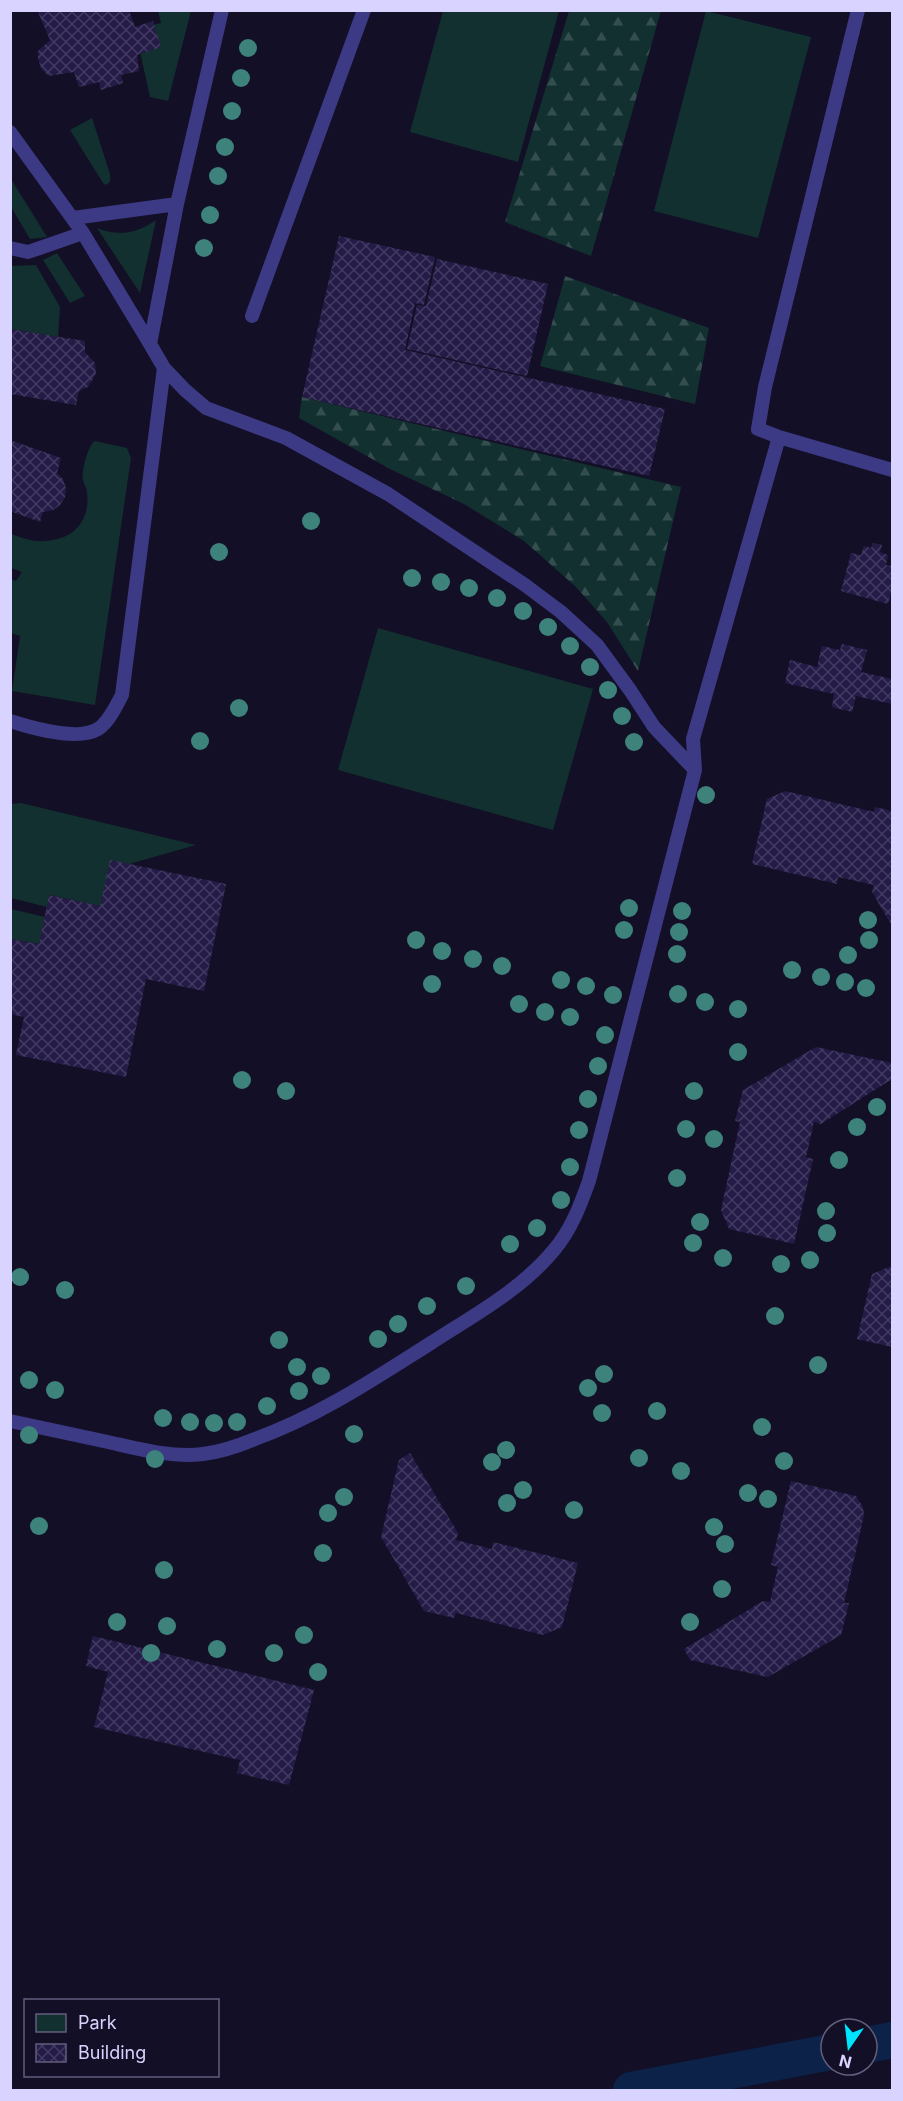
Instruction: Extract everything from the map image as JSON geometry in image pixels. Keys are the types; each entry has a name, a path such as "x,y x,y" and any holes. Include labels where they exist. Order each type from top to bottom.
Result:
{"lane":[{"path":"150,344 177,204 222,10"},
{"path":"252,316 364,10"},
{"path":"858,10 765,387 758,429 892,470"},
{"path":"10,132 74,218 164,368 185,390 206,408 286,438 388,494 525,585 561,612 597,645 654,727 695,770"},
{"path":"74,218 177,204"},
{"path":"10,248 28,252 83,233"},
{"path":"10,721 60,733 97,730 105,722 122,695 164,368"},
{"path":"10,1421 151,1452 188,1455 226,1450 272,1433 327,1407 478,1313 514,1288 554,1250 569,1229 589,1181 695,770 693,739 779,437"}],"green space":[{"path":"158,11 191,11 168,101 150,97 135,29 161,23"},
{"path":"443,11 559,11 518,162 410,132"},
{"path":"569,11 661,11 591,256 505,222"},
{"path":"706,11 811,37 758,238 654,211"},
{"path":"92,118 110,174 110,182 106,185 70,130"},
{"path":"10,180 47,237 30,239 11,207"},
{"path":"156,220 140,293 97,228 121,233 135,231"},
{"path":"57,253 85,296 70,303 43,260"},
{"path":"36,265 60,307 58,337 11,329 11,266"},
{"path":"565,276 709,328 695,404 540,366"},
{"path":"302,397 681,487 638,671 607,622 576,587 524,541 464,504 390,469 299,418"},
{"path":"95,441 127,448 131,458 95,705 12,691 20,636 10,633 11,579 16,581 22,572 11,568 11,534 30,540 47,541 61,538 74,531 82,521 87,508 87,491 83,482 84,465 92,443"},
{"path":"378,628 593,689 553,830 338,770"},
{"path":"21,803 196,845 129,864 100,906 50,895 47,907 11,898 11,804"},
{"path":"11,909 45,917 39,944 11,939"}],"building":[{"path":"37,10 129,10 135,27 153,21 161,47 137,55 139,71 121,75 123,83 101,90 99,82 79,87 74,72 49,76 42,70 38,51 50,40"},
{"path":"339,236 435,257 424,305 415,303 405,350 665,409 649,476 302,397"},
{"path":"437,259 548,284 527,376 407,349 417,305 426,306"},
{"path":"10,329 85,341 85,352 95,363 96,374 88,387 79,391 76,405 10,394"},
{"path":"10,440 61,458 57,473 63,479 66,488 65,497 53,510 43,512 40,522 10,511"},
{"path":"873,543 882,545 880,552 888,555 886,565 892,566 892,588 888,604 841,591 851,553 861,555 864,546 871,548"},
{"path":"842,644 867,650 861,672 892,679 892,704 856,696 852,712 832,707 834,694 785,683 790,660 817,667 822,646 840,650"},
{"path":"785,791 874,812 875,807 892,811 892,926 872,892 874,885 838,877 837,884 752,864 767,799"},
{"path":"110,860 226,884 204,991 146,979 126,1077 16,1055 24,1017 10,1014 10,939 39,944 49,895 100,906"},
{"path":"816,1047 892,1063 892,1079 821,1124 814,1122 806,1157 813,1159 794,1244 729,1229 721,1210 740,1122 735,1121 743,1090"},
{"path":"892,1266 892,1347 857,1339 872,1274"},
{"path":"410,1453 458,1533 456,1540 492,1549 493,1542 578,1563 562,1627 543,1635 456,1613 454,1618 424,1611 381,1537 399,1460"},
{"path":"791,1481 856,1496 863,1507 864,1515 844,1603 849,1603 841,1635 768,1677 690,1660 684,1649 763,1601 770,1602 778,1567 771,1565"},
{"path":"93,1636 314,1690 289,1785 237,1773 240,1760 94,1727 108,1672 86,1666"}],"waterway":[{"path":"879,2043 892,2040"},
{"path":"631,2090 819,2054"}]}
